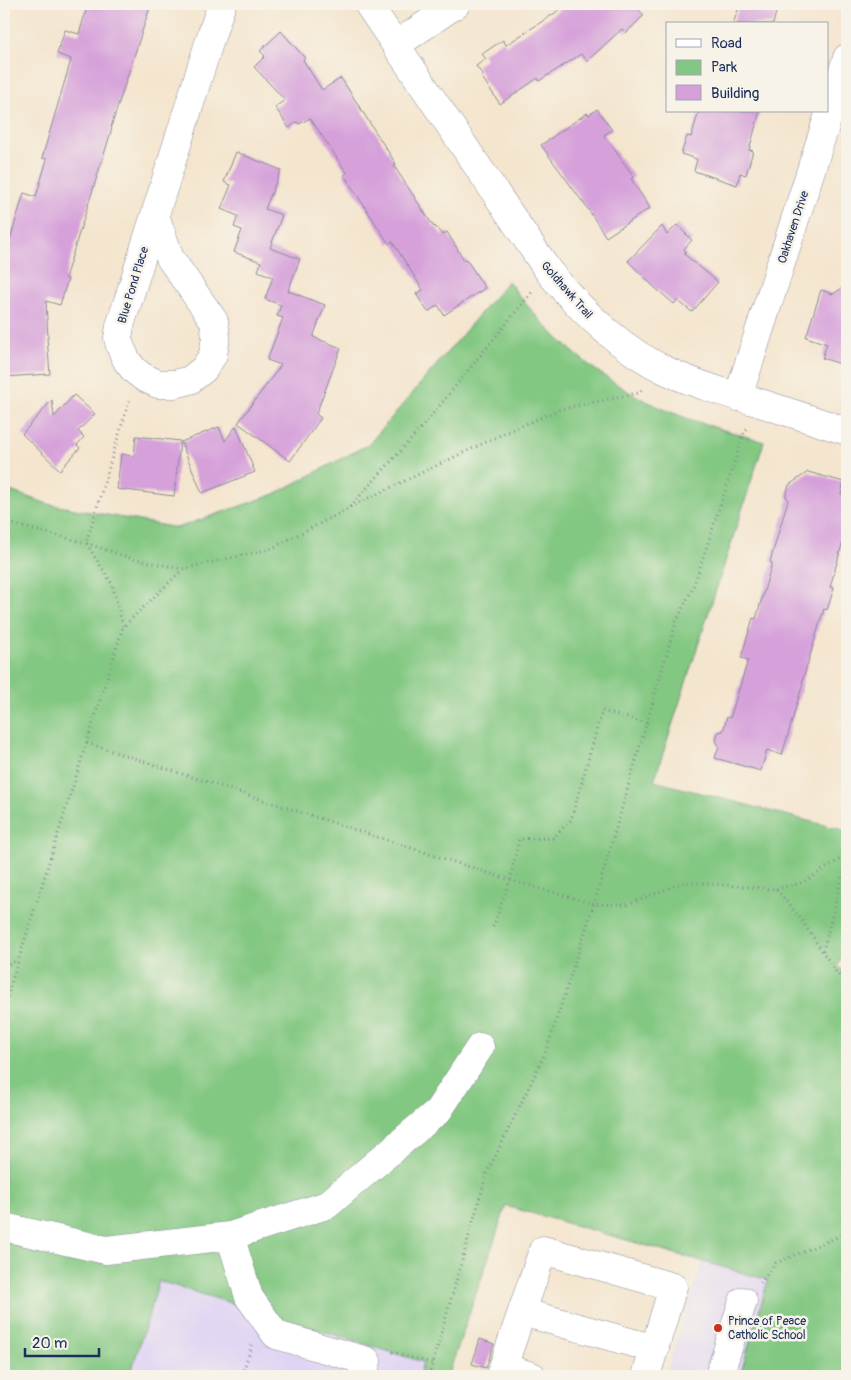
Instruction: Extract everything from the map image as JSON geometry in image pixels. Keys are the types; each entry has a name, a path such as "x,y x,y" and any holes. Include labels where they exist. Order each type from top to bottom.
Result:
{"street":[{"name":"Blue Pond Place","path":"155,215 170,258 214,321 216,337 213,355 204,370 190,380 175,384 158,384 139,374 127,361 118,338 120,326 155,215 222,4"},
{"name":"Goldhawk Trail","path":"368,4 549,272 570,298 597,324 642,357 666,371 738,397 847,431"},
{"path":"396,45 456,4"},
{"name":"Oakhaven Drive","path":"738,397 847,58"},
{"path":"4,1228 106,1250 230,1236 327,1205 438,1111 480,1047"},
{"path":"230,1236 249,1297 276,1335 364,1368"},
{"path":"532,1376 502,1372 543,1250 673,1287 646,1376"},
{"path":"720,1376 743,1301"},
{"path":"522,1312 654,1348"}],"path":[{"path":"348,509 423,426 525,299"},
{"path":"123,627 112,584 86,543 127,404 139,374"},
{"path":"4,522 86,543 130,558 182,569 270,549 511,430 561,409 638,393"},
{"path":"429,1376 488,1173 545,1054 594,904 676,622 694,585 744,433"},
{"path":"4,1006 123,627 182,569"},
{"path":"493,927 510,880 519,839 552,838 571,820 602,711 646,724"},
{"path":"88,743 510,880 594,904 627,905 684,882 776,889 802,883 847,856"},
{"path":"823,952 847,856"},
{"path":"776,889 801,919 836,972 847,984"},
{"path":"4,966 19,960"},
{"path":"743,1301 776,1263 847,1232"},
{"path":"364,1368 384,1350 432,1363"}],"shaded area":[{"name":"Prince of Peace Catholic School","path":"703,1262 768,1280 740,1376 665,1376"},
{"path":"159,1281 423,1362 419,1376 130,1376"}],"green space":[{"path":"508,281 523,301 557,337 575,354 615,383 659,407 697,422 764,442 654,781 847,831 847,940 838,967 847,972 847,1376 740,1376 768,1280 506,1206 448,1376 419,1376 423,1362 159,1281 130,1376 4,1376 4,489 48,504 177,528 275,494 369,444"}],"building":[{"path":"88,4 151,4 65,278 68,279 60,305 46,301 50,374 4,377 4,268 11,244 9,243 24,193 36,197 47,159 42,158 71,60 57,54 65,30 79,34"},
{"path":"565,4 632,4 644,15 626,33 622,29 587,61 581,54 539,81 538,78 500,104 476,66 486,59 482,54 503,40 506,45 555,13"},
{"path":"740,4 778,4 774,22 734,22"},
{"path":"281,31 305,58 303,60 322,90 341,78 396,164 394,166 434,227 442,235 447,232 464,260 466,259 485,288 444,315 438,305 428,312 416,294 423,290 392,241 389,244 344,175 347,173 310,118 299,124 297,122 289,128 275,107 285,100 254,67 265,56 260,51"},
{"path":"597,109 612,130 604,135 634,177 631,179 650,208 606,237 541,145 587,113 589,115"},
{"path":"699,112 760,112 749,150 753,151 746,175 740,173 737,185 694,171 697,159 681,154 687,136 691,137"},
{"path":"236,152 281,170 265,209 282,215 270,248 300,259 288,291 325,305 313,337 341,348 316,414 321,418 290,461 238,423 281,365 267,360 283,318 277,316 281,305 265,299 273,277 258,271 261,262 234,252 242,230 234,227 238,216 221,209 231,185 224,182"},
{"path":"677,225 692,240 684,249 686,252 684,254 718,282 692,312 677,300 674,304 628,261 662,226 667,235"},
{"path":"847,285 847,366 822,358 827,344 806,337 821,290 833,294"},
{"path":"74,395 95,414 78,431 84,437 77,445 80,448 60,470 22,434 52,400 54,417"},
{"path":"236,426 255,472 202,493 181,442 219,427 225,441"},
{"path":"136,436 180,441 174,496 117,489 121,454 134,456"},
{"path":"808,472 844,482 841,494 847,495 847,527 830,587 834,588 827,610 824,609 782,755 767,750 761,771 715,758 719,746 716,741 718,732 723,731 727,717 730,718 748,660 741,658 753,618 756,619 772,563 770,562 788,500 786,496 789,485"},
{"path":"480,1339 494,1344 486,1368 472,1364"}],"place":[{"name":"Prince of Peace Catholic School","path":"718,1328"}]}
